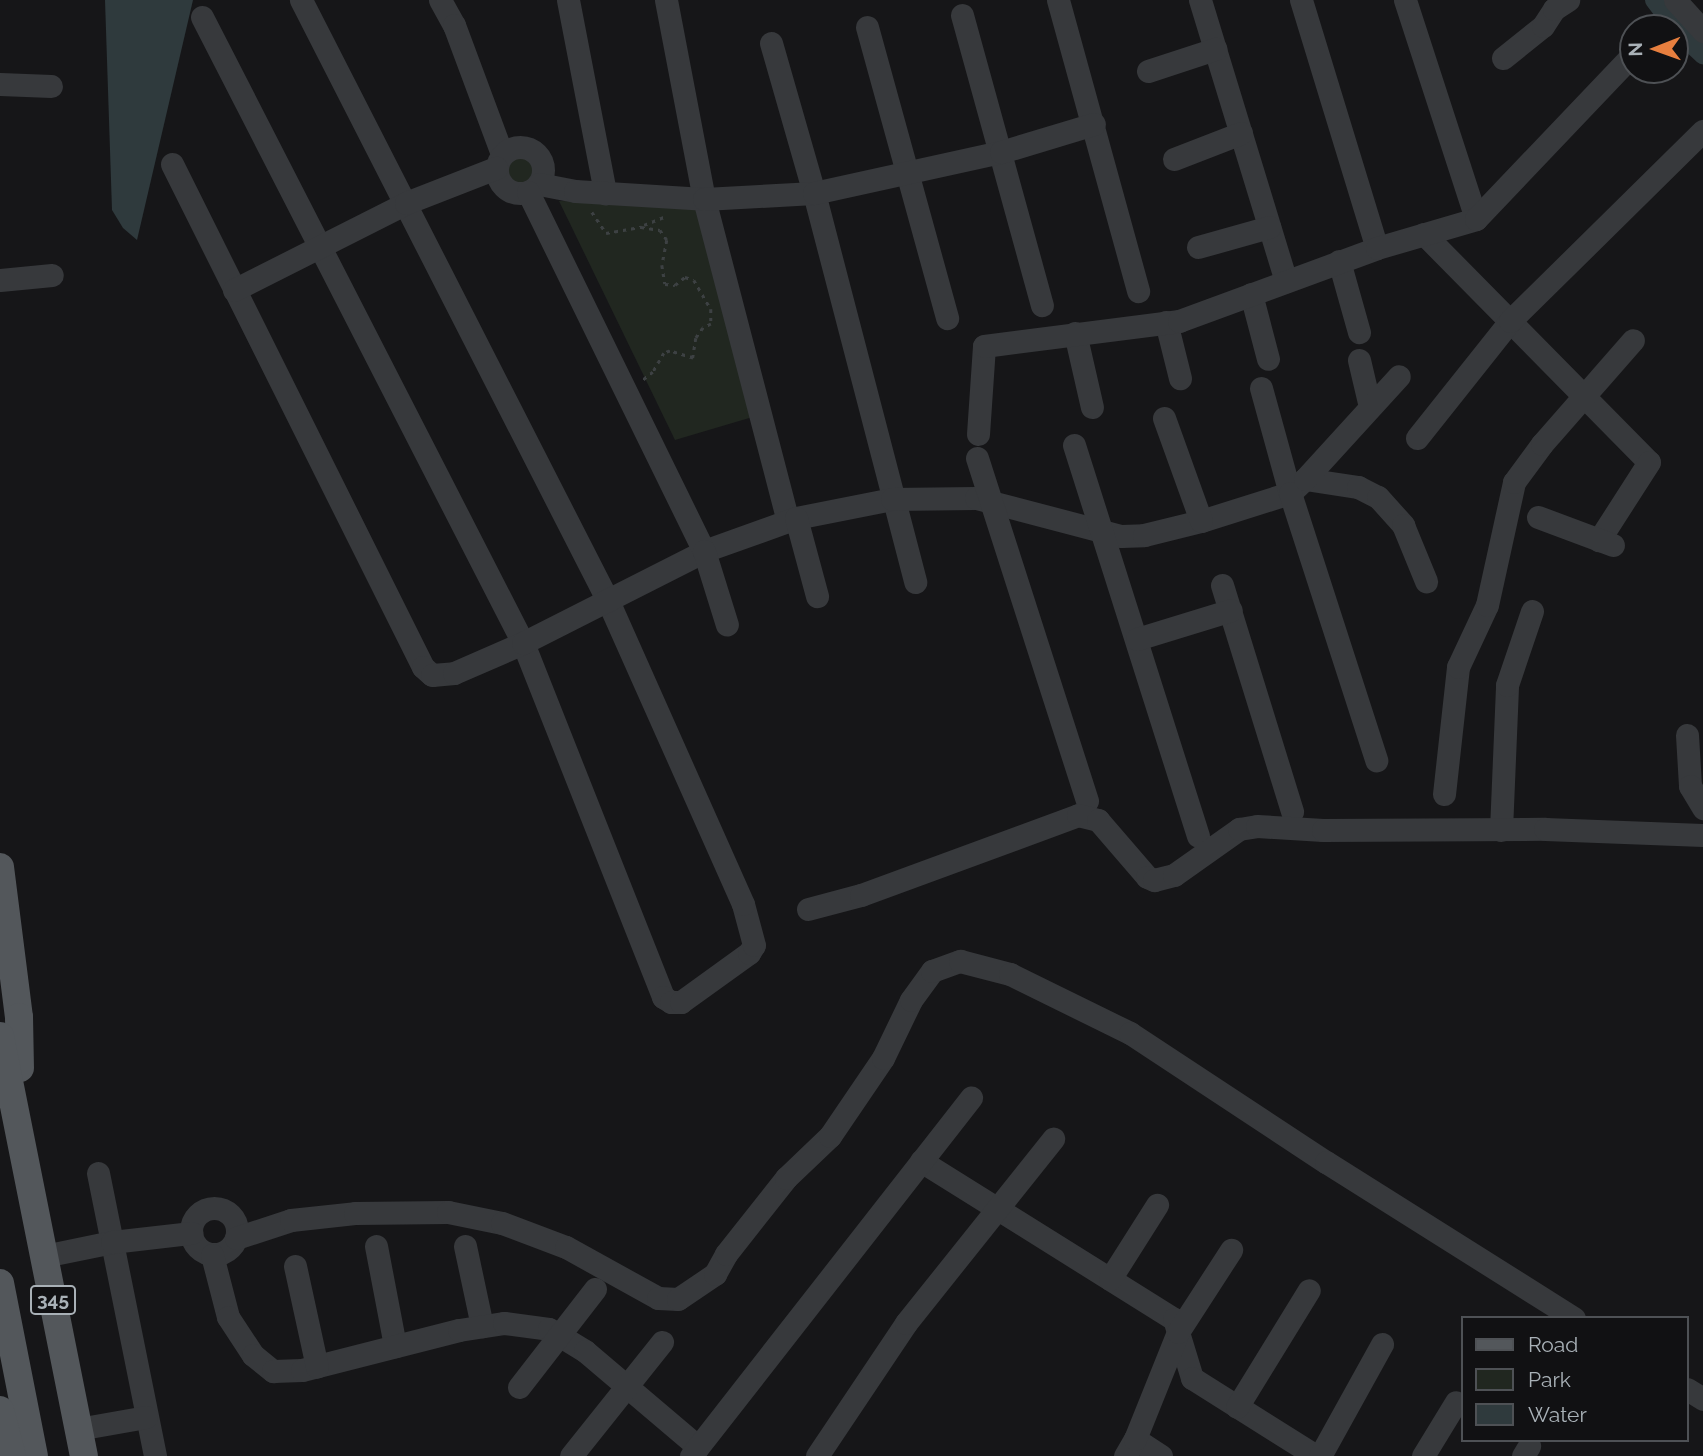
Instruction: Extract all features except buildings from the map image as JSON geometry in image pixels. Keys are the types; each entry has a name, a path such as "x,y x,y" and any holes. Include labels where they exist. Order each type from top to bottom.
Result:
{"main road":[{"name":"345","path":"0,867 19,1017 21,1144"},
{"name":"345","path":"0,1036 84,1456"},
{"name":"345","path":"0,1283 34,1456"},
{"path":"0,1410 12,1456"}],"street":[{"path":"202,17 523,643 663,998 671,1002 681,1002 743,959 754,945 743,904 608,601 301,0"},
{"path":"440,0 454,25 499,161 503,187 515,193 534,188 704,198 814,193 1000,152 1094,124"},
{"path":"454,25 457,0"},
{"path":"568,0 594,192"},
{"path":"666,0 704,198 792,519 817,596"},
{"path":"1058,0 1138,291"},
{"path":"1200,0 1286,281"},
{"path":"1301,0 1377,248"},
{"path":"1405,0 1476,219"},
{"path":"1503,58 1543,26 1554,9 1568,0"},
{"path":"1675,0 1703,31"},
{"path":"962,15 1042,305"},
{"path":"867,27 947,318"},
{"path":"771,43 814,193 915,582"},
{"path":"1148,71 1215,49"},
{"path":"978,433 984,345 1179,321 1339,261 1476,219 1619,69"},
{"path":"0,84 51,86"},
{"path":"1417,438 1510,321 1703,131"},
{"path":"1174,159 1241,133"},
{"path":"234,290 406,203 499,161 518,147 534,152 543,167 534,188 626,392 704,551 727,625"},
{"path":"172,164 423,667 432,675 443,676 523,643 704,551 792,519 892,499 964,496 1102,534 1144,536 1201,522 1298,486 1358,487 1378,497 1403,525 1426,581"},
{"path":"1198,247 1269,227"},
{"path":"1424,234 1649,462 1607,543 1538,517"},
{"path":"1339,261 1359,332"},
{"path":"0,280 52,275"},
{"path":"1251,294 1268,359"},
{"path":"1166,322 1180,379"},
{"path":"1075,333 1092,407"},
{"path":"1444,794 1458,667 1487,605 1514,482 1633,340"},
{"path":"1359,360 1370,407"},
{"path":"1298,486 1399,376"},
{"path":"1261,388 1298,486 1376,760"},
{"path":"1164,418 1201,522"},
{"path":"1074,445 1198,836"},
{"path":"977,458 1087,802"},
{"path":"1222,585 1292,811"},
{"path":"1137,639 1231,610"},
{"path":"1501,830 1507,685 1532,611"},
{"path":"1687,735 1690,786 1703,808"},
{"path":"808,909 861,895 1078,816 1098,820 1147,877 1154,880 1164,880 1174,875 1229,834 1247,827 1703,835"},
{"path":"236,1238 235,1223 219,1209 199,1214 191,1233 198,1248 212,1255 227,1250 236,1238 290,1220 355,1213 448,1212 502,1223 566,1247 658,1298 678,1299 715,1274 726,1254 786,1178 830,1136 883,1058 911,1000 932,971 960,961 1010,974 1130,1033 1326,1162 1571,1316"},
{"path":"212,1255 228,1317 253,1355 273,1371 317,1367 482,1326 504,1323 549,1329 585,1351 627,1387 694,1452 971,1097"},
{"path":"817,1456 906,1323 1053,1139"},
{"path":"921,1161 1174,1319 1192,1378 1318,1456 1382,1344"},
{"path":"98,1173 155,1456"},
{"path":"1110,1279 1157,1205"},
{"path":"44,1256 112,1242 191,1233"},
{"path":"376,1246 395,1346"},
{"path":"465,1246 482,1326"},
{"path":"1161,1456 1130,1448 1178,1332 1231,1250"},
{"path":"295,1266 317,1367"},
{"path":"519,1387 595,1289"},
{"path":"1237,1407 1309,1290"},
{"path":"571,1456 662,1342"},
{"path":"1423,1456 1456,1402"},
{"path":"78,1429 146,1417"}],"path":[{"path":"594,192 593,214 606,233 641,227 660,230 667,240 662,265 665,284 675,285 685,277 694,280 711,309 711,324 696,338 693,358 670,351 664,353 653,372 626,392"}],"green space":[{"path":"520,157 529,161 533,170 529,179 520,183 511,179 507,170 511,161"},
{"path":"559,201 697,204 756,416 675,440"}],"water":[{"path":"105,0 193,0 137,240 123,228 112,210"}],"waterway":[{"path":"1654,0 1679,33 1703,55"}]}
